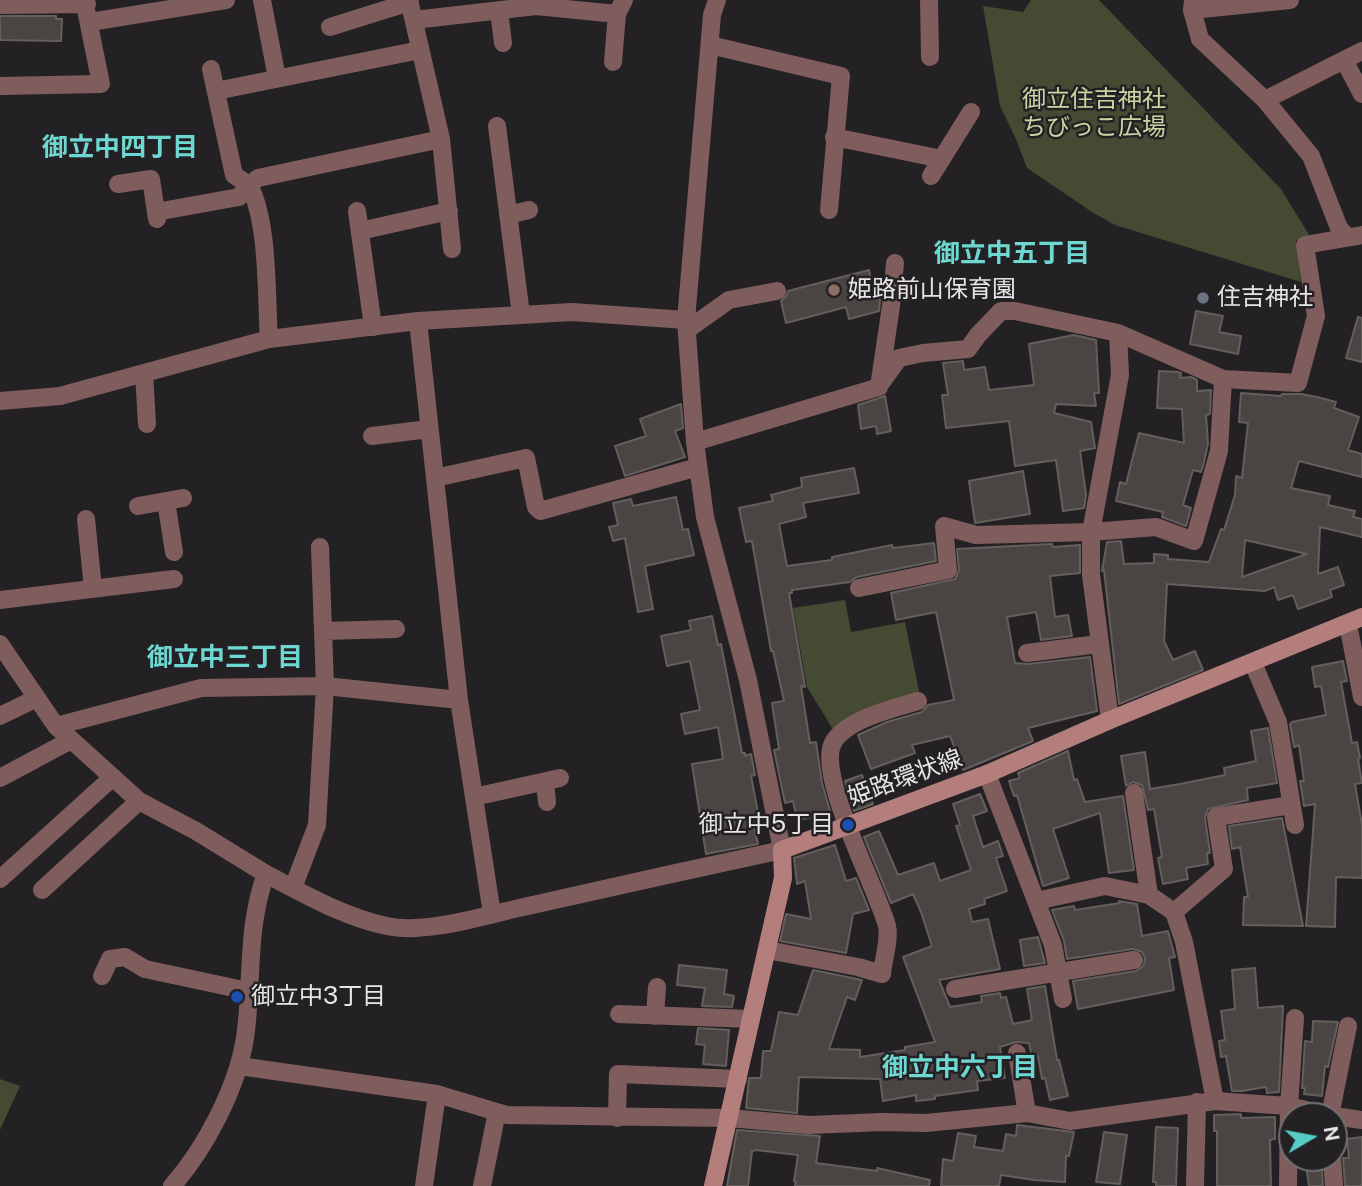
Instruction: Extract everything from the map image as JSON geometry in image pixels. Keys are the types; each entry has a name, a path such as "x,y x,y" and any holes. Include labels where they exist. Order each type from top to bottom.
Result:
{"main road":[{"name":"姫路環状線","path":"782,850 986,774 1355,620"},
{"path":"713,1186 783,878 782,850"}],"street":[{"path":"90,22 226,0"},
{"path":"262,0 277,78"},
{"path":"0,644 56,726 139,801 293,888 345,912 387,926 408,929 430,926 782,850 748,680 705,517 695,442 686,325 712,15 717,0"},
{"path":"929,0 930,57"},
{"path":"1290,0 1192,5 1200,39 1265,100 1311,156 1339,228 1354,236"},
{"path":"0,5 85,2 101,84 0,86"},
{"path":"330,27 411,8 499,11 536,6 620,7 613,62"},
{"path":"411,8 441,139 452,249"},
{"path":"499,11 503,43"},
{"path":"710,45 841,76 829,210"},
{"path":"216,90 421,50"},
{"path":"1265,100 1362,51"},
{"path":"1345,61 1362,94"},
{"path":"211,69 233,175 249,185 255,197 263,240 269,339"},
{"path":"931,176 971,112"},
{"path":"497,126 521,315"},
{"path":"834,137 942,159"},
{"path":"118,184 151,179 157,215 239,197 258,178 441,139"},
{"path":"508,215 530,210"},
{"path":"357,211 373,327"},
{"path":"360,231 449,212"},
{"path":"695,442 879,387 899,358 968,349 1002,311 1015,311 1118,333 1223,379 1298,383 1316,316 1305,246 1354,236"},
{"path":"879,387 895,263"},
{"path":"0,401 61,396 269,339 418,321 572,312 686,325 729,300 777,291"},
{"path":"418,321 459,700 492,914"},
{"path":"1110,720 1091,575 1091,532 1120,375 1118,333"},
{"path":"144,373 147,424"},
{"path":"859,588 948,570 944,526 976,535 1091,532 1156,527 1194,541 1219,451 1223,379"},
{"path":"372,436 429,429"},
{"path":"435,478 526,458 536,507 540,511 698,467"},
{"path":"138,506 175,499 174,552"},
{"path":"86,519 93,589"},
{"path":"293,888 317,825 324,686 320,547"},
{"path":"0,600 174,579"},
{"path":"1355,620 1362,697"},
{"path":"323,631 396,629"},
{"path":"1027,653 1099,644"},
{"path":"1253,663 1278,722 1295,825"},
{"path":"56,726 201,688 324,686 459,700"},
{"path":"0,716 37,698"},
{"path":"767,950 882,974 888,929 836,794 828,758 833,743 845,728 918,701"},
{"path":"0,778 71,740"},
{"path":"986,774 1053,945 1063,999"},
{"path":"0,880 113,778"},
{"path":"474,797 553,780 547,802"},
{"path":"1134,793 1149,895"},
{"path":"42,890 139,801"},
{"path":"1174,912 1224,870 1216,817 1291,805"},
{"path":"172,1186 199,1150 239,1066 245,1037 253,920 266,874"},
{"path":"1036,901 1105,886 1149,895 1174,912 1184,942 1206,1102 1195,1186"},
{"path":"102,976 110,959 125,957 145,969 248,990"},
{"path":"955,989 1134,960"},
{"path":"655,1016 657,987"},
{"path":"619,1014 751,1019"},
{"path":"1289,1102 1295,1018"},
{"path":"1334,1102 1348,1026"},
{"path":"1017,1053 1027,1113"},
{"path":"239,1066 437,1094 507,1115 729,1118 809,1125 882,1122 926,1124 1027,1113 1070,1121 1206,1102 1278,1106"},
{"path":"617,1118 618,1074 738,1079"},
{"path":"424,1186 437,1094"},
{"path":"482,1186 497,1112"}],"green space":[{"name":"御立住吉神社 ちびっこ広場","path":"1031,0 1099,0 1281,189 1311,238 1296,240 1301,282 1115,225 1027,168 1000,106 983,6 1023,12"},
{"path":"845,600 851,632 905,622 920,696 834,731 807,687 793,608"},
{"path":"0,1079 20,1086 0,1130"}],"building":[{"path":"0,16 56,16 56,19 62,19 61,41 0,40"},
{"path":"869,270 871,280 876,278 879,311 849,319 846,307 786,323 781,301 788,291"},
{"path":"1196,311 1223,316 1219,332 1241,336 1238,354 1190,344"},
{"path":"1358,317 1362,318 1362,362 1346,358"},
{"path":"1074,335 1096,340 1099,393 1094,393 1096,406 1056,404 1054,413 1091,422 1095,448 1080,451 1086,495 1084,508 1063,511 1056,460 1015,466 1009,421 946,428 942,395 948,395 943,363 963,361 964,370 985,367 989,390 1034,385 1029,344"},
{"path":"1159,371 1178,372 1181,373 1180,378 1191,377 1197,380 1197,391 1211,390 1210,414 1206,415 1208,444 1201,472 1193,470 1183,505 1191,508 1186,526 1162,517 1163,512 1116,501 1120,482 1126,484 1139,433 1184,443 1182,409 1157,408"},
{"path":"1241,393 1281,396 1301,394 1317,397 1336,402 1334,408 1359,417 1348,450 1362,454 1362,477 1299,461 1291,488 1330,496 1328,505 1355,511 1353,517 1362,519 1362,537 1320,527 1318,574 1338,567 1344,585 1330,590 1332,597 1298,609 1293,595 1278,600 1274,587 1265,591 1167,584 1164,641 1173,660 1195,651 1203,670 1119,704 1104,570 1102,571 1107,542 1121,541 1124,564 1154,563 1154,554 1168,555 1168,559 1209,562 1221,529 1224,530 1235,495 1236,476 1242,478 1248,423 1239,422","holes":["1245,540 1307,554 1242,577"]},
{"path":"885,396 891,431 877,434 876,426 861,429 858,405"},
{"path":"681,404 683,428 675,431 685,457 625,476 615,446 646,436 640,419"},
{"path":"854,468 859,493 803,503 806,517 779,524 787,566 832,560 832,557 892,545 893,548 934,543 936,561 857,577 850,582 792,590 792,593 789,593 805,687 801,686 810,743 816,742 822,783 831,814 797,820 793,801 785,803 774,750 779,749 772,703 784,701 771,651 752,541 746,542 739,508 773,501 771,495 802,487 801,478"},
{"path":"1023,471 1030,514 975,523 969,481"},
{"path":"676,497 683,530 688,529 694,555 645,566 653,609 638,612 625,538 613,541 609,527 618,525 613,503 631,499 633,506"},
{"path":"1052,544 1053,547 1080,545 1080,573 1050,576 1055,617 1068,615 1072,636 1041,640 1036,612 1007,617 1015,663 1090,657 1097,711 1028,728 1033,741 963,770 950,736 912,745 915,753 871,769 858,735 887,722 922,712 928,705 954,700 936,612 896,620 891,593 955,579 959,570 957,549"},
{"path":"712,616 718,645 721,644 742,753 745,753 745,756 751,754 755,775 751,776 760,823 753,824 758,844 706,854 692,764 723,759 718,727 685,734 681,714 700,710 690,661 667,666 661,636 691,630 689,621"},
{"path":"1343,661 1347,681 1341,682 1352,743 1357,742 1360,758 1362,783 1355,784 1362,825 1362,878 1336,877 1335,927 1306,926 1315,804 1304,806 1299,745 1294,747 1290,724 1326,715 1321,686 1315,687 1312,667"},
{"path":"1268,728 1277,783 1247,788 1248,800 1208,809 1205,818 1210,853 1207,853 1208,864 1186,868 1188,879 1163,884 1158,858 1162,857 1154,809 1148,810 1142,785 1133,782 1126,786 1121,756 1145,752 1150,789 1180,784 1225,775 1224,768 1256,761 1251,731"},
{"path":"1068,751 1074,780 1077,779 1085,802 1123,796 1134,870 1109,873 1100,813 1053,829 1069,878 1043,886 1017,795 1014,796 1009,781 1020,778 1018,773"},
{"path":"862,775 873,804 854,811 845,781"},
{"path":"980,794 987,811 973,816 983,847 998,841 1003,856 996,858 1007,891 984,899 985,904 969,909 972,922 988,919 1000,969 939,980 950,1007 982,1002 981,996 1000,993 1001,998 1006,997 1013,1024 1032,1020 1027,989 1045,986 1057,1060 1068,1096 1050,1100 1045,1078 1042,1079 1038,1056 1032,1057 1029,1043 1016,1042 1000,1047 1005,1078 977,1081 978,1090 935,1096 935,1099 916,1101 916,1095 883,1101 880,1079 799,1077 797,1113 746,1108 749,1078 761,1078 763,1051 771,1051 779,1012 798,1015 813,970 862,980 855,1000 847,997 829,1049 860,1050 860,1057 935,1042 903,957 932,946 921,912 913,894 891,903 864,837 879,831 898,875 934,863 940,881 971,870 956,826 960,825 953,804"},
{"path":"1282,818 1303,926 1243,925 1244,897 1248,897 1240,847 1232,849 1229,826"},
{"path":"835,845 846,881 856,878 869,910 853,914 846,953 780,941 786,914 811,919 805,881 797,884 794,858"},
{"path":"1119,901 1137,904 1142,936 1168,931 1175,957 1169,958 1174,990 1078,1009 1073,981 1136,971 1144,965 1145,958 1142,952 1133,949 1067,959 1064,941 1052,910 1074,906 1075,910 1120,903"},
{"path":"1038,937 1045,963 1024,966 1020,940"},
{"path":"679,965 727,970 724,994 734,996 732,1007 702,1006 705,988 677,985"},
{"path":"1255,968 1258,1008 1283,1006 1279,1092 1267,1093 1266,1087 1232,1091 1226,1056 1221,1057 1219,1041 1225,1040 1221,1011 1235,1009 1232,970"},
{"path":"1313,1021 1338,1022 1328,1067 1325,1066 1322,1096 1304,1094 1305,1088 1302,1088 1305,1041 1312,1042"},
{"path":"698,1028 729,1030 726,1066 703,1064 705,1045 696,1044"},
{"path":"1241,1114 1241,1118 1275,1117 1275,1139 1270,1140 1271,1186 1217,1186 1217,1131 1214,1131 1214,1115"},
{"path":"1017,1125 1074,1132 1069,1156 1066,1156 1065,1182 1001,1175 999,1186 941,1186 943,1159 953,1161 958,1133 976,1136 974,1147 1003,1151 1006,1134 1016,1136"},
{"path":"1156,1127 1178,1128 1176,1186 1156,1186 1156,1182 1153,1182"},
{"path":"737,1130 820,1136 816,1163 877,1171 877,1168 930,1180 929,1186 795,1186 798,1155 756,1150 752,1151 748,1186 727,1186"},
{"path":"1104,1132 1127,1135 1120,1184 1096,1182"},
{"path":"1362,1137 1362,1186 1345,1186 1344,1172 1348,1172 1349,1158 1348,1139"},
{"path":"1307,1172 1322,1172 1323,1186 1309,1186"}],"place":[{"name":"姫路前山保育園","path":"834,290"},
{"name":"住吉神社","path":"1203,298"},
{"name":"御立中5丁目","path":"848,825"},
{"name":"御立中3丁目","path":"237,997"}],"district":[{"name":"御立中四丁目","path":"120,148"},
{"name":"御立中五丁目","path":"1012,254"},
{"name":"御立中三丁目","path":"225,658"},
{"name":"御立中六丁目","path":"960,1068"}]}
